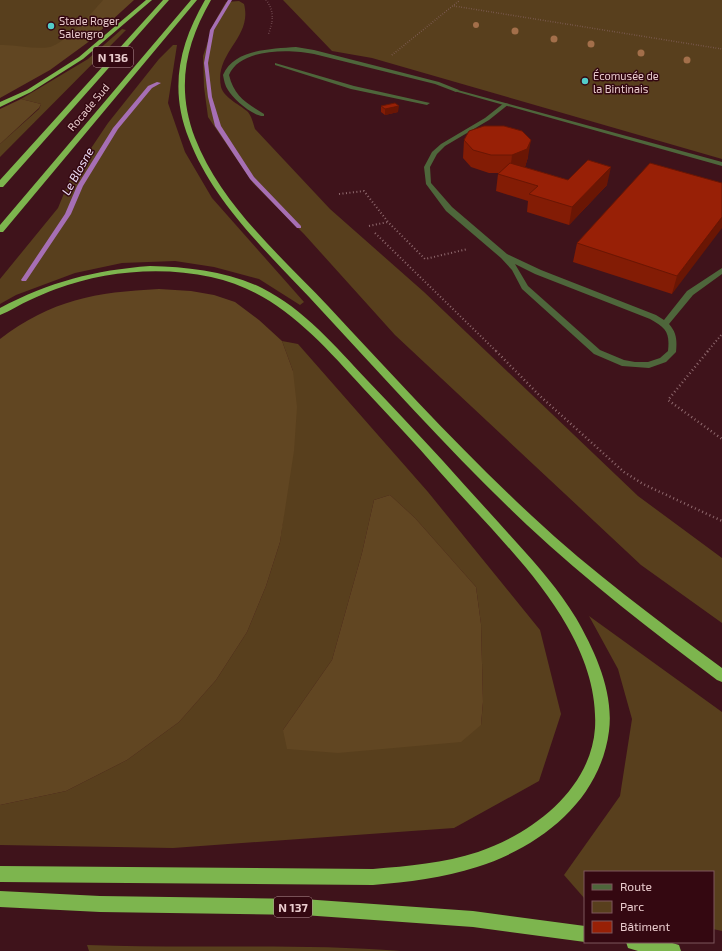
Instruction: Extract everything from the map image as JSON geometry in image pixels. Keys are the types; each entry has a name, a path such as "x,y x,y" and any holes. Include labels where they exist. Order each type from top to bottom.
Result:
{"highway":[{"path":"0,106 35,87 82,58 149,0"},
{"name":"Rocade Sud","path":"0,185 166,0"},
{"name":"Rocade Sud","path":"0,230 194,0"},
{"path":"208,0 195,23 188,43 183,63 180,90 192,140 201,160 224,195 247,224 293,274 485,478 562,550 652,624 722,676"},
{"path":"0,312 31,296 61,285 102,275 155,269 193,271 228,278 262,291 286,307 310,326 385,405 549,588 569,618 595,672 601,702 602,727 598,752 587,778 572,800 554,818 528,837 481,858 428,872 373,877 0,874"},
{"name":"N 137","path":"0,898 35,901 182,906 270,906 442,915 533,925 584,934"},
{"path":"638,943 673,951"}],"street":[{"path":"262,116 242,102 228,85 226,79 227,71 231,64 241,58 275,49 295,48 372,66 722,164"},
{"path":"372,66 381,61"},
{"path":"276,64 353,88 427,104"},
{"path":"504,256 538,272 653,317 665,324 672,332 674,342 672,352 663,360 649,365 635,365 622,363 597,352 525,287 515,269 504,256 449,210 428,183 427,167 434,152 487,119 506,104"},
{"path":"665,324 690,293 722,270"}],"path":[{"path":"257,53 271,28 273,12 270,3 266,0"},
{"path":"381,61 390,57 460,0"},
{"path":"454,6 722,49"},
{"path":"339,194 364,191 388,222 425,259 489,244"},
{"path":"369,226 388,222"},
{"path":"375,234 441,296 540,396 624,472 643,484 722,521"},
{"path":"722,334 668,400 722,439"}],"green space":[{"name":"Stade Roger Salengro","path":"0,0 131,0 0,95"},
{"name":"Écomusée de la Bintinais","path":"283,0 722,0 722,159 372,58 332,51"},
{"path":"239,1 244,4 245,16 243,26 223,64 220,75 221,87 226,95 248,112 255,129 330,209 424,292 638,496 722,558 722,623 641,565 395,335 304,234 253,183 208,117 204,87 203,56 214,23 226,2"},
{"path":"122,29 126,30 0,157 0,144 39,109 41,104 21,99 88,59"},
{"path":"173,45 177,45 168,103 185,152 212,198 304,302 300,305 259,279 214,267 175,261 122,263 75,273 16,295 0,304 0,279 58,208 69,181 108,123 159,59"},
{"path":"282,341 298,344 428,492 540,630 561,714 539,781 454,828 173,848 0,845 0,805 66,791 127,760 179,722 216,680 247,632 266,586 280,542 285,503 293,371","holes":["390,495 415,518 476,587 481,624 483,702 481,725 283,730 332,660 362,553 374,500"]},
{"path":"589,616 722,712 722,931 714,929 714,871 584,871 584,898 564,875 620,796 632,719 618,669"},
{"path":"87,945 323,947 401,951 89,951"}],"shaded area":[{"path":"103,0 134,0 87,43 50,70 0,98 0,45 44,48 56,45 78,27"},
{"path":"21,99 41,104 39,108 0,144 0,109"},
{"path":"159,289 191,291 214,295 235,302 259,320 282,341 293,371 297,407 294,451 280,542 266,586 247,632 216,680 179,722 127,760 66,791 0,805 0,339 38,315 75,300 136,290"},
{"path":"390,495 415,518 476,587 481,624 483,702 481,725 461,742 338,753 287,749 283,730 332,660 362,553 374,500"}],"building":[{"path":"395,103 399,106 385,109 381,106"},
{"path":"484,126 504,126 522,131 531,140 527,149 512,155 491,155 473,150 464,140 469,131"},
{"path":"588,160 611,167 572,207 529,194 538,186 498,174 510,163 568,180"},
{"path":"650,163 722,183 722,217 677,276 577,243"}],"waterway":[{"path":"230,0 212,30 206,63 210,97 218,126 252,178 299,227"},
{"name":"Le Blosne","path":"24,280 68,214 80,186 116,128 150,87 159,83"}],"place":[{"name":"Stade Roger Salengro","path":"51,26"},
{"name":"Écomusée de la Bintinais","path":"585,81"}]}
